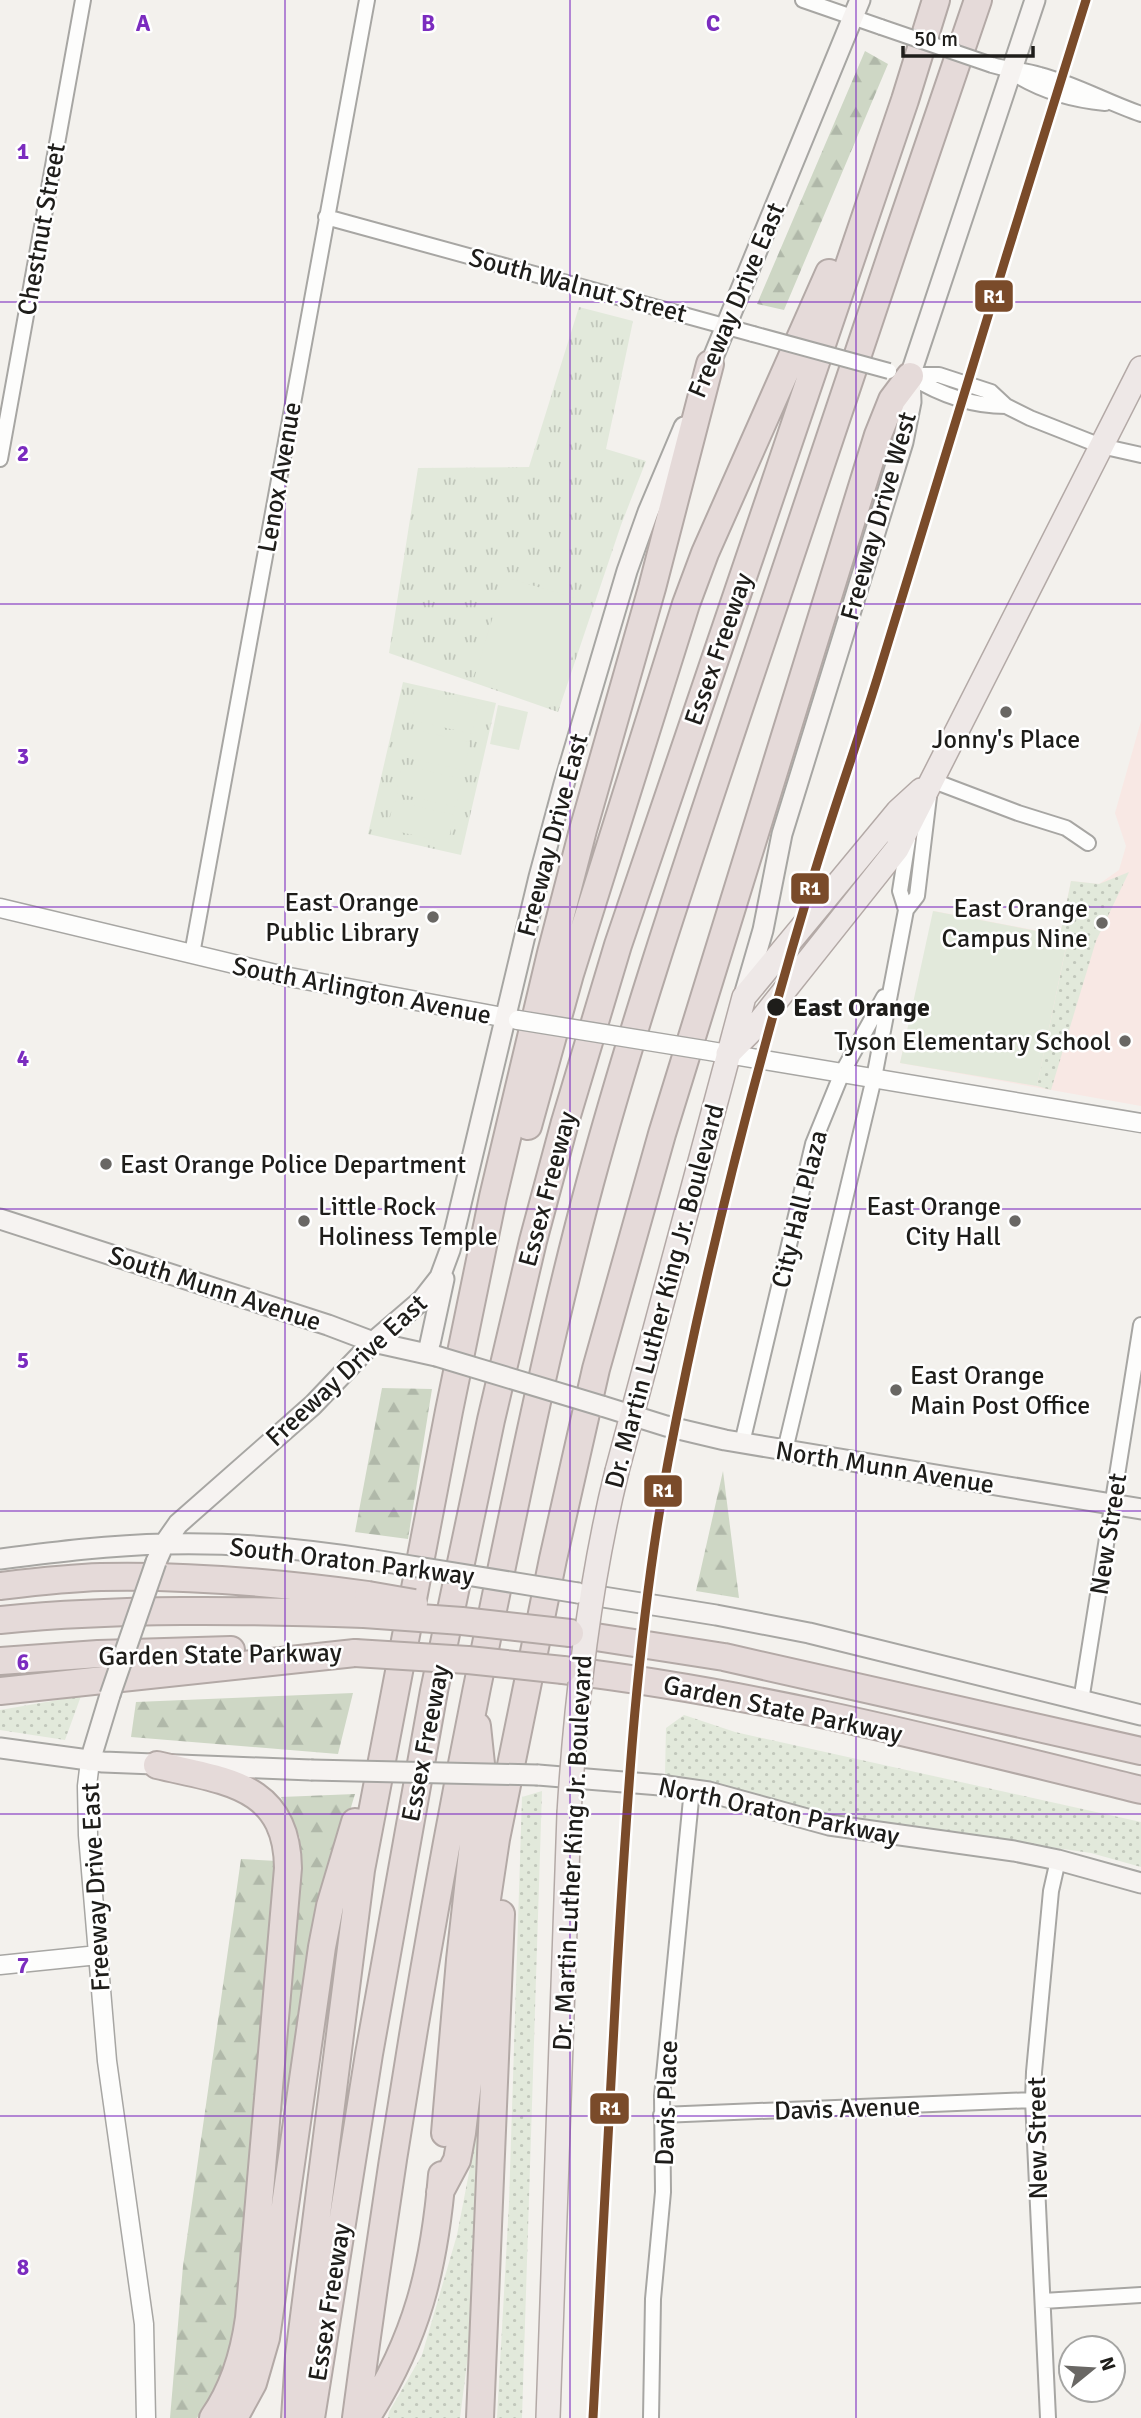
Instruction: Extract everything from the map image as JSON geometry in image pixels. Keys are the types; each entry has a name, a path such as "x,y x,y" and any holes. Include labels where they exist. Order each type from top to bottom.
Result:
{"highway":[{"name":"Essex Freeway","path":"311,2418 369,2054 427,1728 491,1420 539,1217 618,945 905,100 936,0"},
{"name":"Essex Freeway","path":"356,2418 397,2130 474,1697 558,1307 624,1064 660,947 844,392 978,0"},
{"path":"449,1411 570,974 686,604 705,554 905,100"},
{"path":"295,2418 301,2342 364,1847 449,1411 493,1197 554,940 652,588 710,364"},
{"path":"440,2192 457,2160 489,1882 580,1438 640,1206 877,435 892,400 899,373"},
{"path":"0,1586 102,1577 188,1578 310,1587 366,1604"},
{"name":"Garden State Parkway","path":"0,1620 136,1611 246,1610 366,1604 734,1659 1141,1751"},
{"name":"Garden State Parkway","path":"0,1661 179,1651 355,1653 468,1660 563,1670 681,1686 804,1710 1141,1790"},
{"path":"0,1691 355,1653"},
{"path":"234,2418 253,2383 266,2338 330,1906 394,1693"},
{"path":"366,2418 410,2337 435,2247 460,1960 483,1783 474,1697"},
{"path":"480,2418 503,1863 515,1745"},
{"path":"157,1765 229,1784 258,1797 277,1818 285,1837 288,1857 248,2318 236,2374 213,2418"}],"main road":[{"name":"Freeway Drive West","path":"744,997 763,930 782,834 903,442 911,402 899,373 1001,68 1035,0"},
{"name":"Freeway Drive East","path":"90,1761 110,1695 164,1544 187,1516 313,1405 373,1342 429,1293 439,1277 450,1250 511,1019 544,856 614,611 649,512 857,9"},
{"name":"Dr. Martin Luther King Jr. Boulevard","path":"728,1054 757,1025 897,849 910,828 1141,368"},
{"name":"Dr. Martin Luther King Jr. Boulevard","path":"548,2418 569,1814 576,1714 584,1640 617,1471 744,997 898,811 932,780"},
{"name":"South Munn Avenue","path":"0,1219 373,1342 432,1354 632,1415"},
{"path":"432,1354 450,1250"},
{"name":"North Munn Avenue","path":"632,1415 666,1426 742,1443 1141,1509"},
{"name":"South Oraton Parkway","path":"0,1559 164,1544 263,1546 374,1560 716,1615 809,1633 1081,1701"},
{"path":"1081,1701 1141,1715"},
{"path":"0,1748 90,1761 157,1765"},
{"name":"North Oraton Parkway","path":"157,1765 538,1774 692,1789 837,1827 1014,1851 1141,1883"}],"street":[{"name":"Chestnut Street","path":"0,458 83,0"},
{"name":"Lenox Avenue","path":"192,954 366,0"},
{"path":"803,0 857,9 881,27 1001,68 1038,74 1087,90 1110,104 1141,114"},
{"name":"South Walnut Street","path":"326,217 899,373 939,375 991,392 1006,407 1101,446 1141,455"},
{"path":"932,780 1066,828 1088,844"},
{"name":"City Hall Plaza","path":"785,1450 874,1079 906,910 918,896 932,780"},
{"name":"City Hall Plaza","path":"906,910 900,891 910,828"},
{"name":"South Arlington Avenue","path":"0,908 315,983 511,1019 1141,1123"},
{"name":"City Hall Plaza","path":"742,1443 813,1144 842,1073 890,987"},
{"name":"New Street","path":"1081,1701 1141,1325"},
{"name":"Freeway Drive East","path":"90,1761 87,1820 110,2088 144,2324 146,2418"},
{"name":"Davis Place","path":"650,2418 653,2299 663,2192 661,2115 692,1789"},
{"name":"New Street","path":"1048,2418 1033,2100 1051,1891 1058,1860"},
{"path":"0,1965 99,1955"},
{"name":"Davis Avenue","path":"661,2115 1033,2100"},
{"path":"1043,2301 1141,2295"}],"shaded area":[{"name":"East Orange Campus Nine","path":"1141,721 1141,1106 900,1063 934,911 1060,935 1071,881 1099,884 1119,870 1126,846 1115,813"}],"green space":[{"path":"865,51 888,64 784,310 757,304"},
{"path":"579,307 633,321 606,449 646,461 621,525 558,712 389,653 418,468 529,467"},
{"path":"505,577 588,602 557,707 473,682"},
{"path":"403,682 496,703 461,855 368,834"},
{"path":"418,692 478,706 472,734 412,720"},
{"path":"498,705 528,712 519,750 490,744"},
{"path":"410,729 470,742 464,770 403,757"},
{"path":"402,765 462,779 456,807 396,793"},
{"path":"394,801 454,815 448,843 387,829"},
{"path":"1129,872 1096,941 1051,1090 1037,1086 1068,938 1060,935 1071,881 1099,884"},
{"path":"933,911 1068,937 1037,1086 900,1063"},
{"path":"382,1388 432,1389 408,1539 355,1532"},
{"path":"723,1471 739,1598 696,1591"},
{"path":"353,1693 338,1754 131,1737 136,1702"},
{"path":"81,1696 65,1740 0,1730 0,1710"},
{"path":"684,1715 735,1732 1141,1822 1141,1867 1091,1853 815,1813 665,1775 666,1728"},
{"path":"542,1791 522,2418 497,2418 509,2203 522,1797"},
{"path":"355,1794 333,1867 282,2113 300,1838 281,1797"},
{"path":"241,1859 277,1861 236,2327 224,2379 197,2418 170,2418 183,2266"},
{"path":"482,2105 469,2347 460,2418 388,2418 422,2355 457,2235"}],"transit line":[{"name":"R1","path":"593,2418 617,1970 635,1715 657,1525 682,1389 732,1169 791,952 1086,0"}],"place":[{"name":"Jonny's Place","path":"1006,712"},
{"name":"East Orange Public Library","path":"433,917"},
{"name":"East Orange Campus Nine","path":"1102,923"},
{"name":"East Orange","path":"776,1007"},
{"name":"Tyson Elementary School","path":"1125,1041"},
{"name":"East Orange Police Department","path":"106,1164"},
{"name":"Little Rock Holiness Temple","path":"304,1221"},
{"name":"East Orange City Hall","path":"1015,1221"},
{"name":"East Orange Main Post Office","path":"896,1390"}]}
